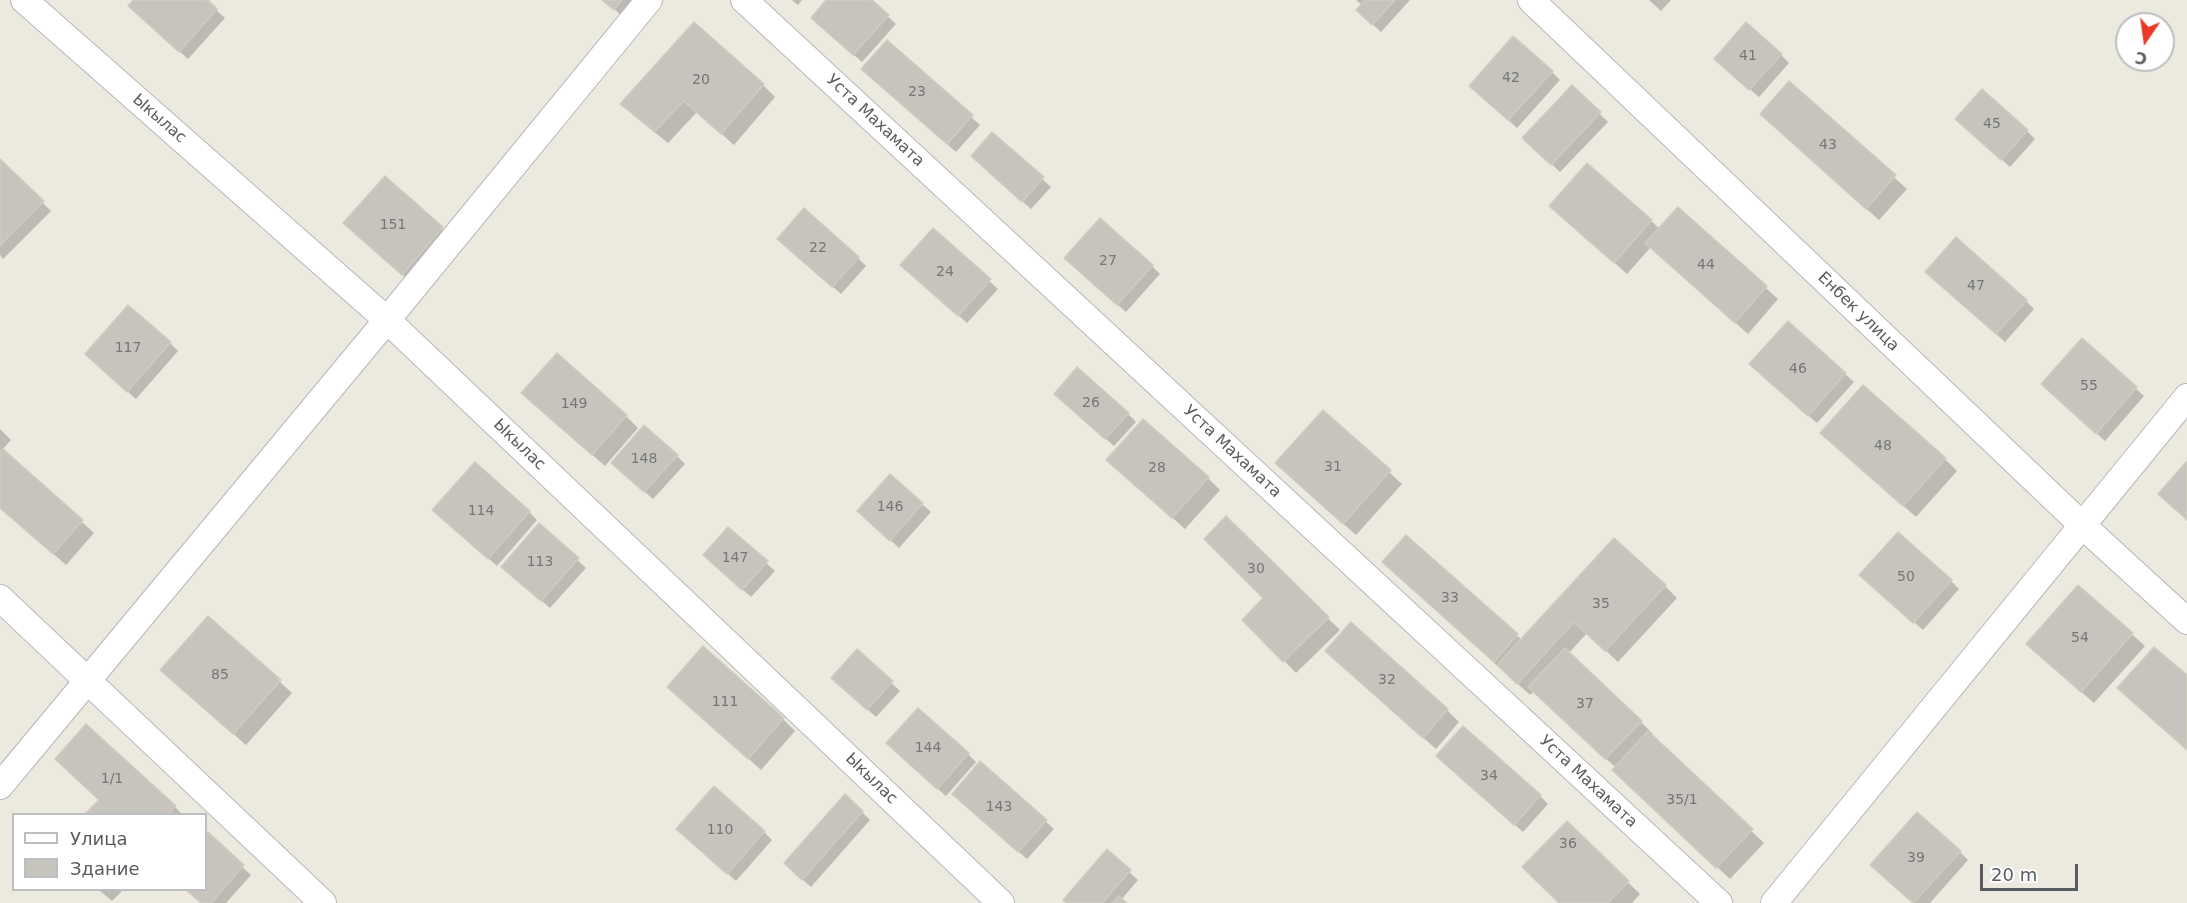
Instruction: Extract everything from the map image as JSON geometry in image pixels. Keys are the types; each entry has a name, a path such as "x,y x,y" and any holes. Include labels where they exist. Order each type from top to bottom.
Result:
{"street":[{"name":"Ыкылас","path":"24,0 387,320 1001,903"},
{"path":"0,786 649,0"},
{"name":"Уста Махамата","path":"744,0 1719,903"},
{"name":"Енбек улица","path":"1531,0 2082,525 2187,621"},
{"path":"1774,903 2187,397"},
{"path":"0,598 322,903"}],"building":[{"path":"133,0 208,0 217,9 179,52 128,6"},
{"path":"602,0 622,0 614,10"},
{"path":"826,0 872,0 889,15 853,55 811,18"},
{"path":"1365,0 1395,0 1372,25 1356,10"},
{"path":"694,22 764,84 721,134 684,101 655,131 620,104"},
{"path":"1746,22 1782,54 1749,90 1714,59"},
{"path":"1513,36 1553,71 1508,120 1469,86"},
{"path":"887,40 973,115 947,144 861,69"},
{"path":"1789,81 1896,175 1866,209 1760,114"},
{"path":"1572,85 1601,112 1551,165 1522,138"},
{"path":"1982,89 2028,130 2001,160 1955,119"},
{"path":"992,132 1044,177 1022,202 971,156"},
{"path":"0,159 44,201 0,246"},
{"path":"1587,163 1652,220 1614,263 1549,206"},
{"path":"385,176 443,227 402,275 343,223"},
{"path":"1678,207 1767,286 1735,323 1645,243"},
{"path":"804,208 859,257 832,287 777,239"},
{"path":"1100,218 1153,265 1117,305 1064,258"},
{"path":"933,228 991,279 958,316 900,265"},
{"path":"1956,237 2027,300 1996,334 1925,272"},
{"path":"128,305 171,342 127,392 85,354"},
{"path":"1788,321 1846,373 1808,416 1749,364"},
{"path":"2082,338 2137,387 2096,434 2041,384"},
{"path":"557,353 627,415 592,455 521,393"},
{"path":"1077,367 1129,413 1105,439 1054,394"},
{"path":"1863,385 1946,458 1903,506 1820,433"},
{"path":"1323,410 1391,470 1343,524 1275,463"},
{"path":"1143,419 1209,477 1172,518 1106,460"},
{"path":"644,425 678,455 644,492 611,463"},
{"path":"3,449 83,520 53,554 0,508 0,452"},
{"path":"2187,461 2187,520 2158,494"},
{"path":"475,462 530,511 488,559 432,510"},
{"path":"890,474 923,503 890,541 857,511"},
{"path":"1226,516 1329,617 1283,662 1242,620 1263,598 1204,539"},
{"path":"539,523 579,558 541,601 501,567"},
{"path":"728,527 768,561 742,590 703,555"},
{"path":"1898,532 1952,580 1913,623 1859,575"},
{"path":"1406,535 1518,634 1494,662 1382,562"},
{"path":"1614,538 1666,585 1605,651 1574,622 1517,684 1497,665"},
{"path":"2078,585 2133,633 2081,692 2026,644"},
{"path":"208,616 281,680 233,734 160,670"},
{"path":"1351,622 1448,709 1423,738 1325,651"},
{"path":"703,646 784,718 748,759 667,687"},
{"path":"2154,647 2187,675 2187,750 2117,688"},
{"path":"1565,648 1642,721 1605,759 1528,687"},
{"path":"857,649 893,681 867,710 831,678"},
{"path":"918,708 969,753 937,789 886,743"},
{"path":"86,724 176,806 169,813 86,813 99,800 55,759"},
{"path":"1463,726 1541,795 1514,825 1436,756"},
{"path":"1648,731 1753,829 1716,868 1612,770"},
{"path":"980,761 1047,820 1018,852 952,794"},
{"path":"714,786 765,831 727,874 676,829"},
{"path":"845,794 863,811 802,880 784,863"},
{"path":"1917,812 1961,851 1913,903 1870,865"},
{"path":"1567,821 1629,881 1608,903 1559,903 1522,867"},
{"path":"208,832 244,865 211,903 201,903 187,891 207,891"},
{"path":"1107,849 1131,870 1102,903 1067,903 1063,900"},
{"path":"1119,896 1127,903 1112,903"}]}
